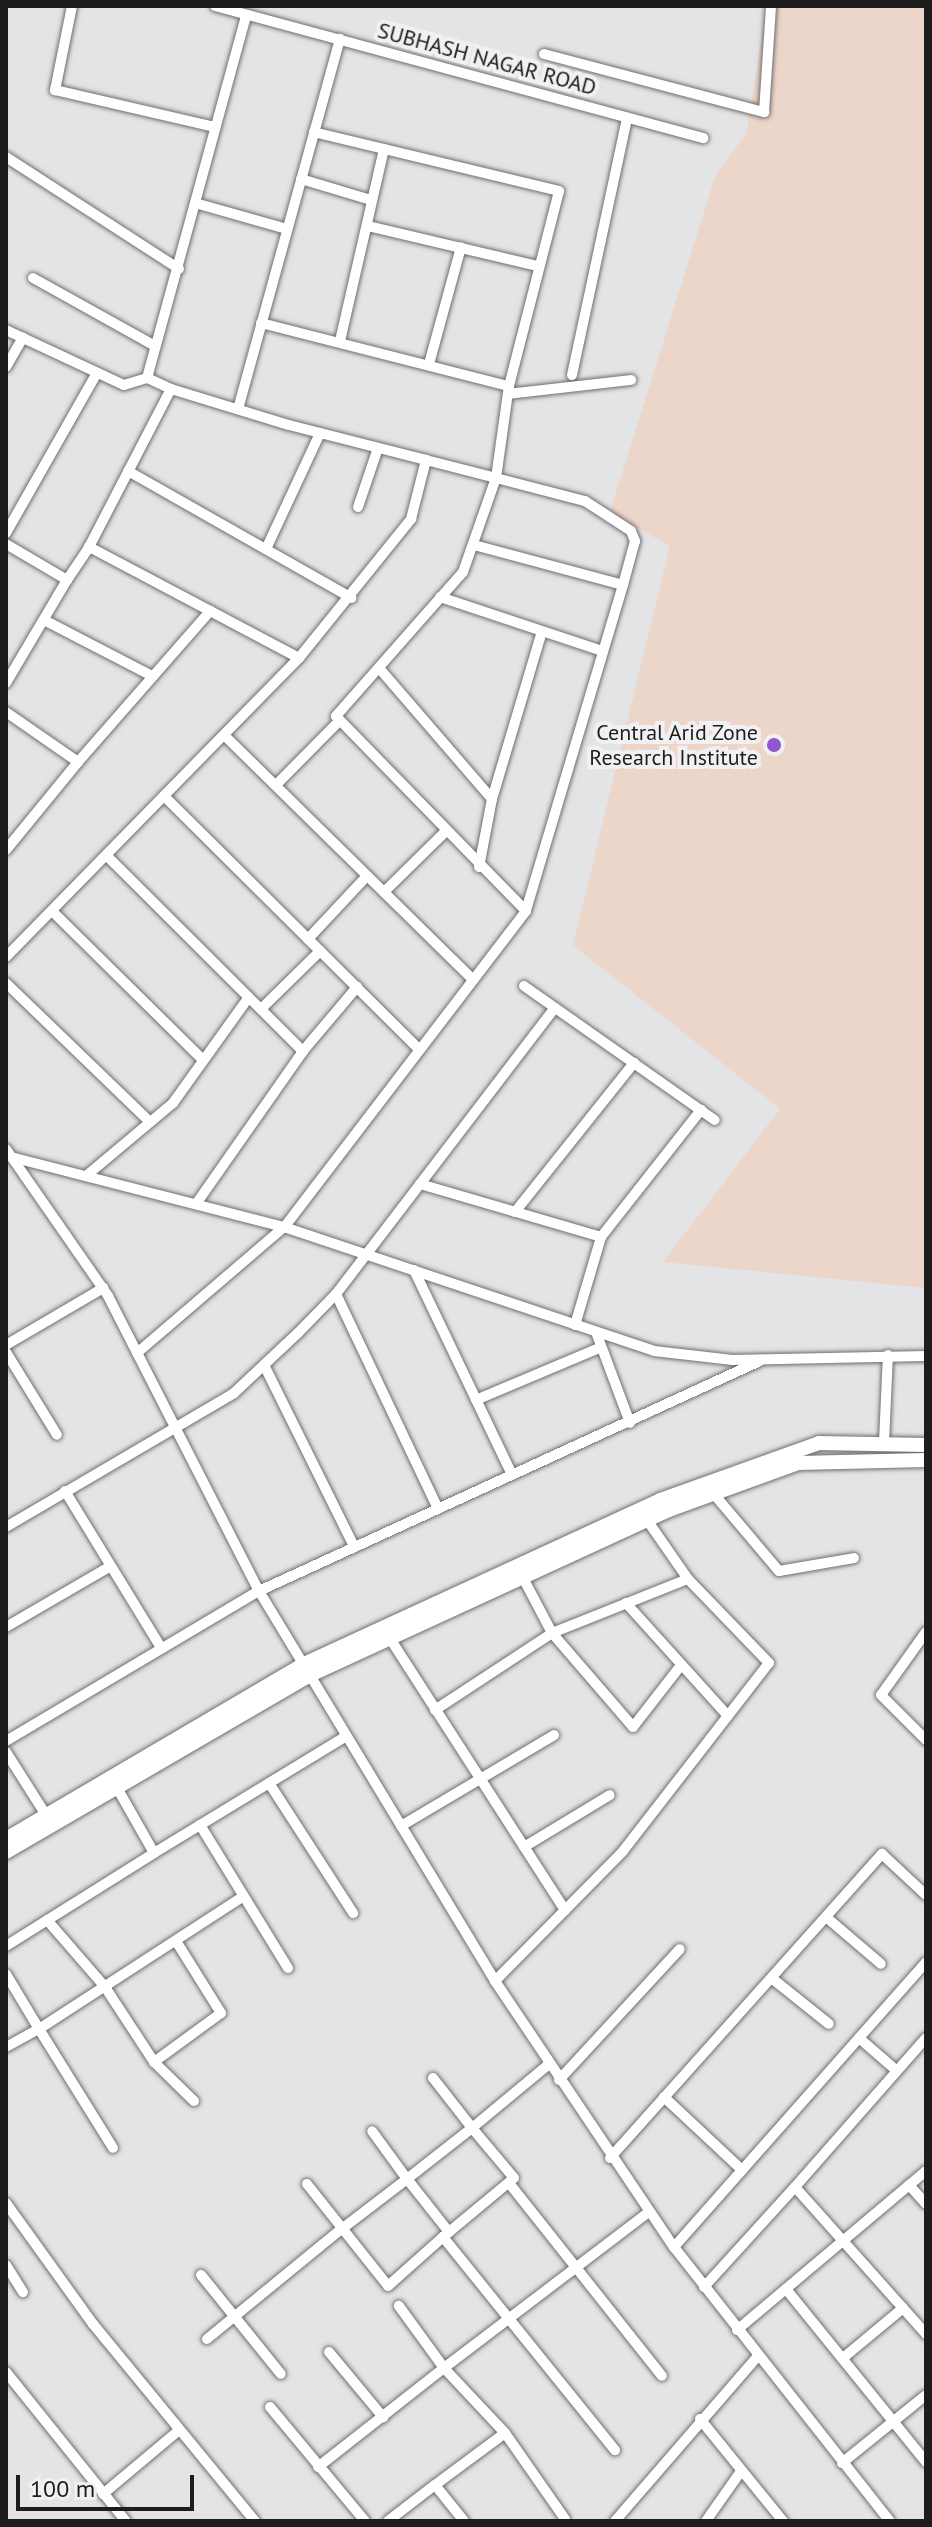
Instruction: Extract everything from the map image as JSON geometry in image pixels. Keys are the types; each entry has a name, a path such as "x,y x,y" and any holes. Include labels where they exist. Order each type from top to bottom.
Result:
{"main road":[{"path":"6,1839 305,1670 752,1463 819,1443 926,1445"},
{"path":"6,1852 305,1670 389,1637 647,1520 713,1493 825,1458 926,1460"}],"street":[{"path":"72,6 55,90 215,127"},
{"name":"SUBHASH NAGAR ROAD","path":"215,6 703,138"},
{"path":"544,54 764,112 771,6"},
{"path":"147,378 246,15"},
{"path":"238,409 340,39"},
{"path":"572,375 627,118"},
{"path":"276,785 340,720 379,668 440,597 474,545 496,478 509,390 537,266 559,191 314,132"},
{"path":"340,341 384,149"},
{"path":"6,157 179,269"},
{"path":"301,179 371,200"},
{"path":"195,203 287,229"},
{"path":"368,226 537,266"},
{"path":"429,364 461,247"},
{"path":"33,278 155,346"},
{"path":"261,323 429,364 509,390 631,380"},
{"path":"6,330 124,385 147,378 171,389 320,433 585,501 626,525 635,541 526,911 471,978 284,1227 137,1353"},
{"path":"6,367 23,338"},
{"path":"6,533 97,373"},
{"path":"6,683 89,547 171,389"},
{"path":"266,549 320,433"},
{"path":"358,507 378,448"},
{"path":"6,957 109,858 352,598 411,519 426,460"},
{"path":"128,471 352,598"},
{"path":"6,544 67,580"},
{"path":"474,545 623,585"},
{"path":"89,547 299,658"},
{"path":"440,597 602,651"},
{"path":"6,850 210,611"},
{"path":"44,620 152,676"},
{"path":"479,867 492,799 542,631"},
{"path":"379,668 492,799"},
{"path":"6,712 78,762"},
{"path":"340,720 444,833 526,911"},
{"path":"224,735 471,978"},
{"path":"166,798 418,1048"},
{"path":"384,892 444,833"},
{"path":"109,858 303,1051"},
{"path":"308,939 367,876"},
{"path":"52,911 203,1060"},
{"path":"261,1009 320,951"},
{"path":"6,983 150,1122"},
{"path":"524,986 715,1120"},
{"path":"196,1204 303,1051 357,987"},
{"path":"86,1176 150,1122 203,1060 249,997"},
{"path":"6,1527 174,1422 234,1393 264,1365 336,1294 555,1008"},
{"path":"515,1212 634,1063"},
{"path":"575,1325 601,1237 701,1110"},
{"path":"8,1152 86,1176 284,1227 654,1351 762,1360 926,1356"},
{"path":"8,1152 103,1288 259,1591 495,1981 610,2158 674,2247 757,2357 890,2521"},
{"path":"420,1184 601,1237"},
{"path":"414,1270 512,1475"},
{"path":"6,1345 103,1288"},
{"path":"336,1294 436,1505"},
{"path":"596,1332 597,1349 630,1423"},
{"path":"476,1400 597,1349"},
{"path":"6,1352 57,1435"},
{"path":"884,1442 888,1355"},
{"path":"6,1741 160,1646 259,1591 436,1505 630,1423 762,1360"},
{"path":"264,1365 353,1544"},
{"path":"65,1491 160,1646"},
{"path":"713,1493 779,1571 854,1558"},
{"path":"495,1981 623,1851 769,1663 688,1579 647,1520"},
{"path":"6,1627 111,1566"},
{"path":"522,1576 552,1633 633,1727 678,1669"},
{"path":"435,1710 552,1633 688,1579"},
{"path":"626,1603 678,1669 728,1716"},
{"path":"926,1632 881,1695 926,1740"},
{"path":"389,1637 565,1910"},
{"path":"401,1826 554,1735"},
{"path":"6,1946 345,1737"},
{"path":"6,1752 46,1815"},
{"path":"269,1783 353,1913"},
{"path":"116,1786 154,1853"},
{"path":"524,1847 610,1795"},
{"path":"200,1825 288,1968"},
{"path":"610,2158 774,1980 882,1854 926,1895"},
{"path":"6,2047 39,2029 244,1896"},
{"path":"826,1917 881,1964"},
{"path":"47,1920 105,1987 154,2062 194,2101"},
{"path":"154,2062 221,2013 176,1941"},
{"path":"559,2080 680,1949"},
{"path":"674,2247 926,1962"},
{"path":"6,1974 113,2148"},
{"path":"774,1980 829,2024"},
{"path":"859,2038 897,2071"},
{"path":"704,2287 926,2038"},
{"path":"207,2339 549,2064"},
{"path":"307,2184 388,2286 514,2178 433,2078"},
{"path":"664,2097 742,2170"},
{"path":"372,2131 509,2319 615,2450"},
{"path":"737,2330 926,2171"},
{"path":"509,2183 574,2269 662,2376"},
{"path":"909,2185 926,2204"},
{"path":"795,2187 926,2334"},
{"path":"6,2203 178,2431 255,2521"},
{"path":"318,2467 649,2212"},
{"path":"6,2265 23,2292"},
{"path":"201,2275 281,2374"},
{"path":"786,2289 926,2462"},
{"path":"399,2306 444,2368 505,2433 565,2519"},
{"path":"843,2358 903,2308"},
{"path":"329,2352 383,2417"},
{"path":"615,2521 700,2419 757,2357"},
{"path":"6,2372 126,2521"},
{"path":"842,2463 926,2395"},
{"path":"270,2407 365,2521"},
{"path":"700,2419 783,2521"},
{"path":"103,2494 178,2431"},
{"path":"388,2521 505,2433"},
{"path":"706,2521 741,2471"},
{"path":"435,2485 464,2521"}],"shaded area":[{"name":"Central Arid Zone Research Institute","path":"767,6 926,6 926,1288 663,1262 780,1109 573,945 670,546 610,512 716,174 746,134"}],"place":[{"name":"Central Arid Zone Research Institute","path":"774,745"}]}
